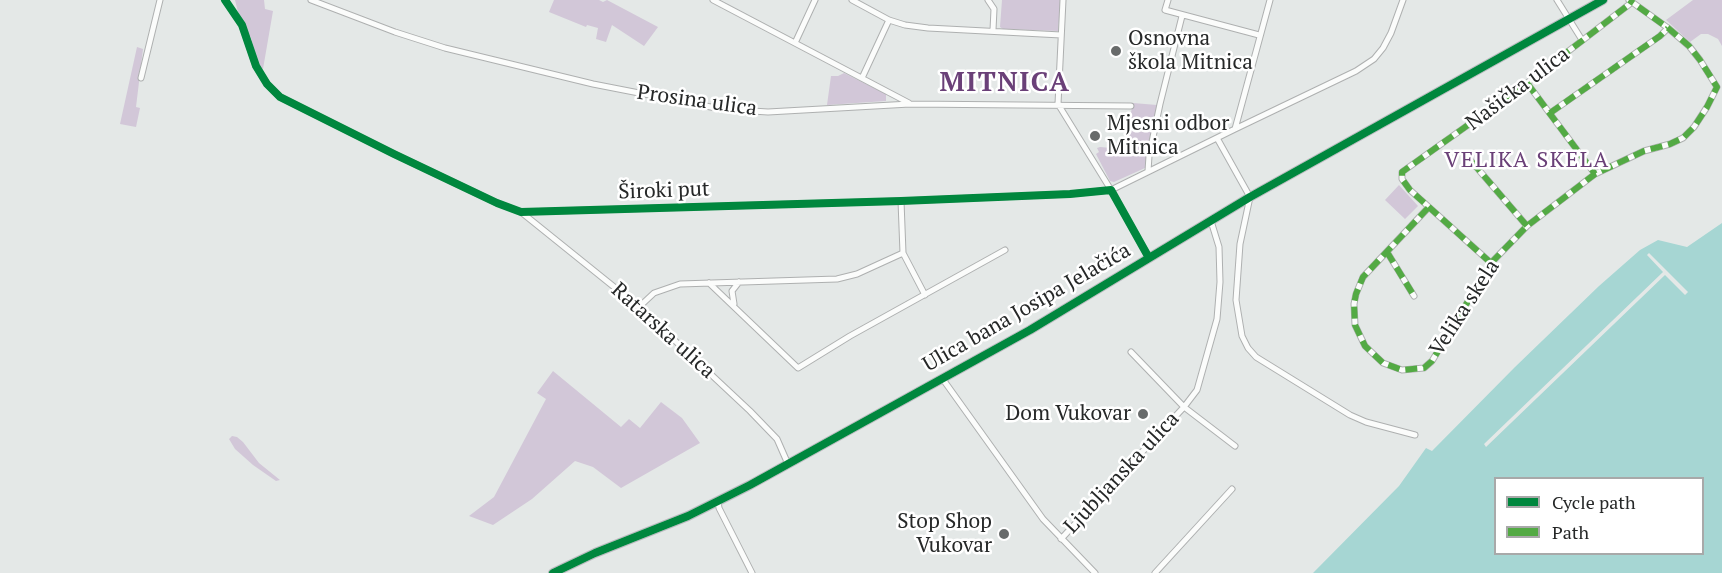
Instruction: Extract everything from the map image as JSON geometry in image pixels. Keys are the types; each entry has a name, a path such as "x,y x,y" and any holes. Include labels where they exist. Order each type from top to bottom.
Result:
{"main road":[{"name":"Ulica bana Josipa Jelačića","path":"554,573 595,553 718,501 788,464 1030,330 1250,197 1603,0"}],"street":[{"path":"141,78 160,0"},
{"name":"Prosina ulica","path":"311,0 445,48 592,84 721,109 768,112 910,104 1131,106"},
{"path":"713,0 910,104"},
{"path":"726,7 730,0"},
{"path":"795,43 814,0"},
{"path":"852,0 890,20 905,25 1061,35"},
{"path":"988,0 994,9 993,30"},
{"path":"1063,0 1058,104 1149,258"},
{"path":"1168,0 1165,10 1259,35"},
{"path":"1235,129 1270,0"},
{"path":"1110,190 1356,71 1374,59 1383,48 1403,0"},
{"name":"Našička ulica","path":"1557,0 1582,40"},
{"name":"Široki put","path":"227,1 243,25 256,66 267,84 280,97 446,179 521,212 901,201 1070,194 1110,190"},
{"name":"Našička ulica","path":"1428,208 1406,184 1402,172 1527,83 1630,1"},
{"name":"Velika skela","path":"1428,208 1364,277 1354,304 1355,325 1365,346 1383,363 1402,370 1424,368 1432,361 1491,263 1527,226 1595,174 1644,151 1683,138 1694,127 1717,87 1695,53 1668,28 1630,1"},
{"path":"1148,171 1160,104 1182,16"},
{"path":"862,78 890,20"},
{"path":"1550,113 1660,36 1668,28"},
{"path":"1527,83 1595,174"},
{"path":"1217,138 1250,197 1240,244 1236,300 1242,336 1248,348 1256,357 1350,415 1366,422 1415,435"},
{"path":"1472,162 1527,226"},
{"path":"901,201 903,253 925,295"},
{"path":"1428,208 1491,263"},
{"name":"Ratarska ulica","path":"521,212 639,307 768,428 777,439 788,464"},
{"name":"Ljubljanska ulica","path":"1061,539 1184,407 1197,390 1217,319 1220,282 1219,247 1211,221"},
{"path":"709,283 798,368 850,336 1005,250"},
{"path":"1387,252 1414,296"},
{"path":"639,307 654,293 680,284 809,281 846,277 878,266 903,253"},
{"path":"735,306 731,296 739,282"},
{"path":"1131,352 1184,407 1235,446"},
{"path":"942,378 1027,497 1061,539 1095,573"},
{"path":"1155,573 1232,489"},
{"path":"718,501 719,508 752,573"}],"shaded area":[{"path":"235,0 264,0 265,9 273,11 263,69 259,68 251,38 238,12"},
{"path":"554,0 599,0 603,2 607,0 658,27 644,46 612,25 606,42 596,39 598,28 587,25 586,27 549,12"},
{"path":"1002,0 1061,0 1058,31 1003,29 1000,27"},
{"path":"1693,0 1722,0 1722,46 1718,39 1708,34 1701,34 1690,42 1666,20"},
{"path":"137,47 143,49 136,107 140,108 136,127 120,124"},
{"path":"844,73 886,94 886,101 827,105 831,76"},
{"path":"1133,103 1157,105 1145,168 1114,182 1110,181 1096,154 1099,152 1097,148 1123,149"},
{"path":"1399,185 1418,206 1405,219 1385,200"},
{"path":"553,371 621,427 629,419 640,428 661,402 682,418 700,443 621,488 593,467 575,461 532,499 493,525 469,516 494,497 546,399 537,393"},
{"path":"232,436 243,442 259,463 280,480 276,481 235,449 229,439"}],"water":[{"path":"1722,223 1722,573 1313,573 1399,486 1426,448 1432,451 1599,286 1640,250 1658,240 1687,247"}],"pier":[{"path":"1649,253 1688,292 1685,295 1665,275 1486,447 1484,444 1663,272 1647,255"}],"marked path":[{"path":"1428,208 1363,277 1354,304 1355,325 1365,346 1383,363 1402,370 1424,368 1432,361 1491,263 1527,226 1595,174 1644,151 1683,138 1694,127 1707,107 1717,87 1700,60 1689,46 1668,28 1629,0"},
{"path":"1491,263 1410,190 1402,179 1402,172 1527,83 1631,3"},
{"path":"1550,113 1660,36 1668,28"},
{"path":"1527,83 1595,174"},
{"path":"1472,162 1527,226"},
{"path":"1387,252 1414,296"}],"cycle path":[{"path":"225,0 242,25 256,66 267,84 280,97 394,154 521,212 901,201 1070,194 1111,190 1149,258"},
{"path":"553,573 595,553 688,516 750,485 1030,330 1250,197 1603,0"}],"place":[{"name":"Osnovna škola Mitnica","path":"1116,51"},
{"name":"Mjesni odbor Mitnica","path":"1095,136"},
{"name":"Dom Vukovar","path":"1143,414"},
{"name":"Stop Shop Vukovar","path":"1004,534"}],"district":[{"name":"MITNICA","path":"1005,83"},
{"name":"VELIKA SKELA","path":"1527,161"}]}
